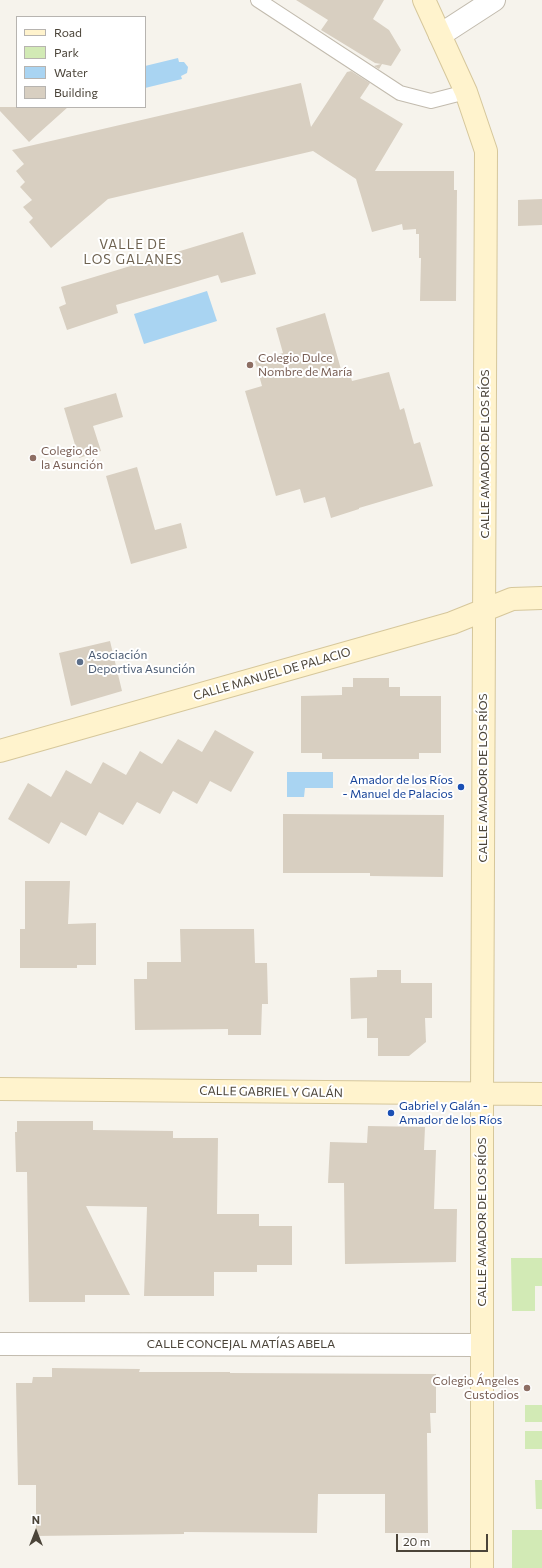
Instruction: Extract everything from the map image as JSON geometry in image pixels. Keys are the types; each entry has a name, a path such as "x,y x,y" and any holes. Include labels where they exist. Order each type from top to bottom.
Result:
{"street":[{"name":"CALLE AMADOR DE LOS RÍOS","path":"424,0 466,92 486,151 482,1095 482,1568"},
{"path":"440,35 494,0"},
{"name":"CALLE MANUEL DE PALACIO","path":"0,751 452,623 512,599 542,598"},
{"name":"CALLE GABRIEL Y GALÁN","path":"0,1089 482,1095 542,1094"},
{"name":"CALLE CONCEJAL MATÍAS ABELA","path":"0,1344 482,1345"}],"lane":[{"path":"258,0 400,93 431,101 466,92"}],"green space":[{"path":"511,1258 542,1258 542,1286 535,1286 535,1311 512,1311"},
{"path":"525,1405 542,1405 542,1422 525,1422"},
{"path":"525,1431 542,1431 542,1449 525,1449"},
{"path":"535,1480 542,1480 542,1509 536,1509"},
{"path":"512,1530 542,1530 542,1568 512,1568"}],"water":[{"path":"178,58 179,62 184,62 188,67 187,73 181,76 182,79 146,88 146,66"},
{"path":"207,291 217,321 144,344 134,314"},
{"path":"287,772 333,772 333,788 305,788 304,797 287,797"}],"building":[{"path":"296,0 384,0 373,19 389,30 401,50 391,66 382,64 379,69 374,66 381,64 375,63 321,30 328,20"},
{"path":"351,71 370,83 360,98 403,124 375,171 454,171 454,190 457,190 456,301 420,301 421,258 419,258 419,234 416,234 416,229 403,230 402,224 372,232 356,179 313,151 108,199 51,248 29,222 33,218 23,207 32,200 20,187 25,182 16,171 24,164 12,150 301,83 311,127 347,72"},
{"path":"0,107 67,108 29,142 0,111"},
{"path":"542,199 542,225 518,226 518,200"},
{"path":"243,232 256,274 221,283 218,275 116,305 118,313 67,330 59,307 66,304 61,287"},
{"path":"325,313 342,373 349,371 352,381 389,372 400,410 404,408 414,444 420,442 433,486 331,518 325,497 304,503 300,489 276,496 245,391 262,386 255,361 283,353 276,328"},
{"path":"116,393 123,417 93,426 101,451 79,458 64,408"},
{"path":"137,467 155,530 181,523 187,548 131,564 106,476"},
{"path":"110,641 122,691 71,706 59,653"},
{"path":"353,678 389,678 389,687 400,687 400,696 441,696 441,753 419,753 419,759 322,759 322,753 301,753 301,696 342,695 342,687 353,687"},
{"path":"215,730 254,752 231,792 210,781 197,804 173,791 160,814 137,802 123,825 99,812 86,836 61,822 49,844 8,819 28,783 51,797 66,770 91,784 103,762 126,775 140,751 162,764 178,739 202,752"},
{"path":"283,814 444,815 443,877 370,876 370,873 283,873"},
{"path":"25,881 70,881 68,924 96,923 96,965 77,965 77,968 20,968 20,929 25,929"},
{"path":"180,929 254,929 255,963 267,963 268,1004 262,1004 261,1035 228,1035 228,1029 135,1030 134,979 147,979 147,962 181,962"},
{"path":"377,970 401,970 401,983 432,983 432,1018 425,1018 426,1042 409,1056 378,1056 378,1038 367,1038 367,1018 351,1019 350,978 377,977"},
{"path":"17,1121 93,1121 93,1130 173,1131 173,1138 218,1138 217,1214 259,1214 259,1226 292,1226 292,1265 257,1265 257,1272 214,1272 214,1296 144,1296 147,1207 86,1206 130,1295 85,1295 85,1302 29,1302 27,1172 16,1172 15,1132 17,1132"},
{"path":"368,1126 425,1127 424,1150 436,1150 434,1209 457,1209 456,1262 345,1264 344,1183 328,1183 330,1142 367,1143"},
{"path":"52,1368 140,1369 139,1372 436,1374 436,1413 430,1413 431,1433 427,1433 428,1533 385,1533 385,1494 318,1494 317,1533 184,1532 184,1534 36,1536 36,1485 18,1485 16,1383 32,1383 33,1377 52,1377"}],"place":[{"name":"Colegio Dulce Nombre de María","path":"250,365"},
{"name":"Colegio de la Asunción","path":"33,458"},
{"name":"Asociación Deportiva Asunción","path":"80,662"},
{"name":"Amador de los Ríos - Manuel de Palacios","path":"461,787"},
{"name":"Gabriel y Galán - Amador de los Ríos","path":"391,1113"},
{"name":"Colegio Ángeles Custodios","path":"527,1388"}],"district":[{"name":"VALLE DE LOS GALANES","path":"133,252"}]}
